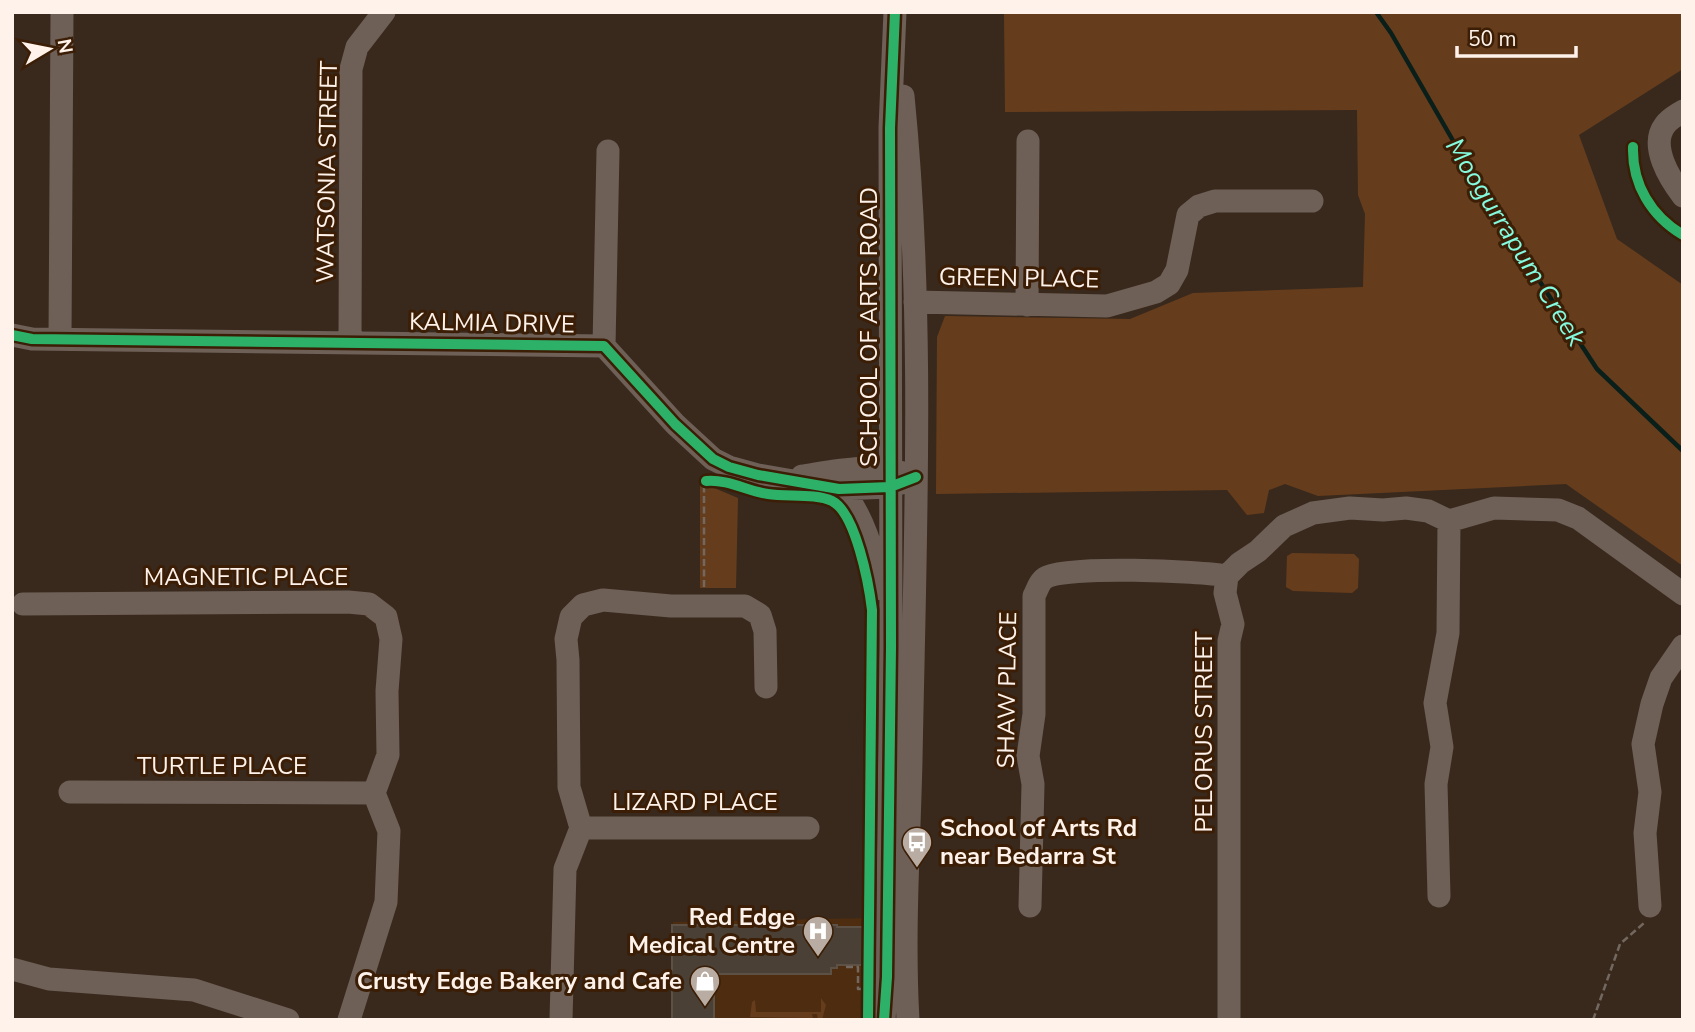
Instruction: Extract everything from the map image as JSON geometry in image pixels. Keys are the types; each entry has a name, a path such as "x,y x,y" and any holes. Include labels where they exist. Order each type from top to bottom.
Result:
{"street":[{"path":"60,339 62,12"},
{"name":"WATSONIA STREET","path":"350,342 351,69 357,47 384,12"},
{"name":"SCHOOL OF ARTS ROAD","path":"895,14 906,127 915,302 916,477 907,912 908,1020"},
{"name":"SCHOOL OF ARTS ROAD","path":"884,1020 887,977 891,647 890,128 895,14"},
{"path":"1683,111 1664,125 1659,142 1663,162 1683,196"},
{"path":"1027,305 1028,141"},
{"path":"604,346 608,151"},
{"name":"GREEN PLACE","path":"915,302 1107,306 1156,292 1170,284 1177,270 1188,215 1199,206 1215,201 1312,201"},
{"name":"KALMIA DRIVE","path":"12,335 32,339 604,346 675,424 713,459 729,467 758,475 839,489 890,478 916,477"},
{"name":"KALMIA DRIVE","path":"789,479 841,469 890,478"},
{"path":"839,489 853,505 874,558 891,647"},
{"path":"1227,576 1284,526 1313,513 1350,508 1406,508 1428,511 1449,521 1494,508 1558,510 1578,518 1683,594"},
{"path":"1440,896 1436,784 1442,747 1435,703 1448,633 1449,521"},
{"name":"SHAW PLACE","path":"1030,906 1033,784 1028,756 1034,714 1034,596 1043,579 1059,572 1112,571 1208,572 1227,576"},
{"name":"PELORUS STREET","path":"1227,576 1225,593 1233,624 1229,641 1229,1020"},
{"path":"561,1020 565,869 582,828 569,787 566,639 571,617 583,605 603,600 671,606 745,606 760,614 765,631 766,687"},
{"name":"MAGNETIC PLACE","path":"23,604 369,604 386,617 391,639 387,691 388,755 374,793"},
{"path":"1650,906 1645,833 1650,792 1643,744 1661,678 1683,646"},
{"name":"TURTLE PLACE","path":"70,792 374,793"},
{"path":"349,1020 386,902 389,831 374,793"},
{"name":"LIZARD PLACE","path":"582,828 808,828"},
{"path":"12,969 49,979 171,986 194,990 288,1020"}],"path":[{"path":"704,606 706,481 713,459"},
{"path":"706,481 723,481"},
{"path":"1594,1020 1620,944 1643,925 1650,906"},
{"path":"846,967 858,967 858,989 870,989"},
{"path":"870,975 870,1001"}],"shaded area":[{"path":"1004,12 1683,12 1683,69 1579,135 1617,239 1683,285 1683,566 1566,484 1318,496 1285,484 1269,490 1264,513 1247,515 1227,490 936,494 937,337 945,316 1130,319 1193,293 1363,287 1365,214 1358,195 1357,110 1005,112"},
{"path":"700,482 738,498 736,588 700,588"},
{"path":"1292,553 1354,554 1359,559 1358,588 1352,593 1293,591 1286,587 1287,556"},
{"path":"868,918 866,1020 674,1020 673,922"},
{"path":"821,998 826,1005 822,1020 818,1020 817,1014 812,1014 813,1018 750,1017 752,1002 755,1000 756,1012 821,1012"}],"building":[{"path":"672,925 865,927 865,965 837,965 837,968 831,968 831,974 714,974 714,1020 672,1020"}],"waterway":[{"name":"Moogurrapum Creek","path":"1376,12 1391,33 1493,210 1597,369 1683,451"}],"cycle path":[{"path":"884,1020 887,977 891,647 890,128 895,12"},
{"path":"1633,147 1636,174 1646,198 1653,209 1683,235"},
{"path":"12,335 32,339 604,346 675,424 713,459 729,467 758,475 839,489 890,487 916,477"},
{"path":"706,481 722,482 768,494 818,497 832,501 848,520 860,551 872,610 868,1020"}],"place":[{"name":"School of Arts Rd near Bedarra St","path":"917,869"},
{"name":"Red Edge Medical Centre","path":"818,958"},
{"name":"Crusty Edge Bakery and Cafe","path":"705,1008"}]}
